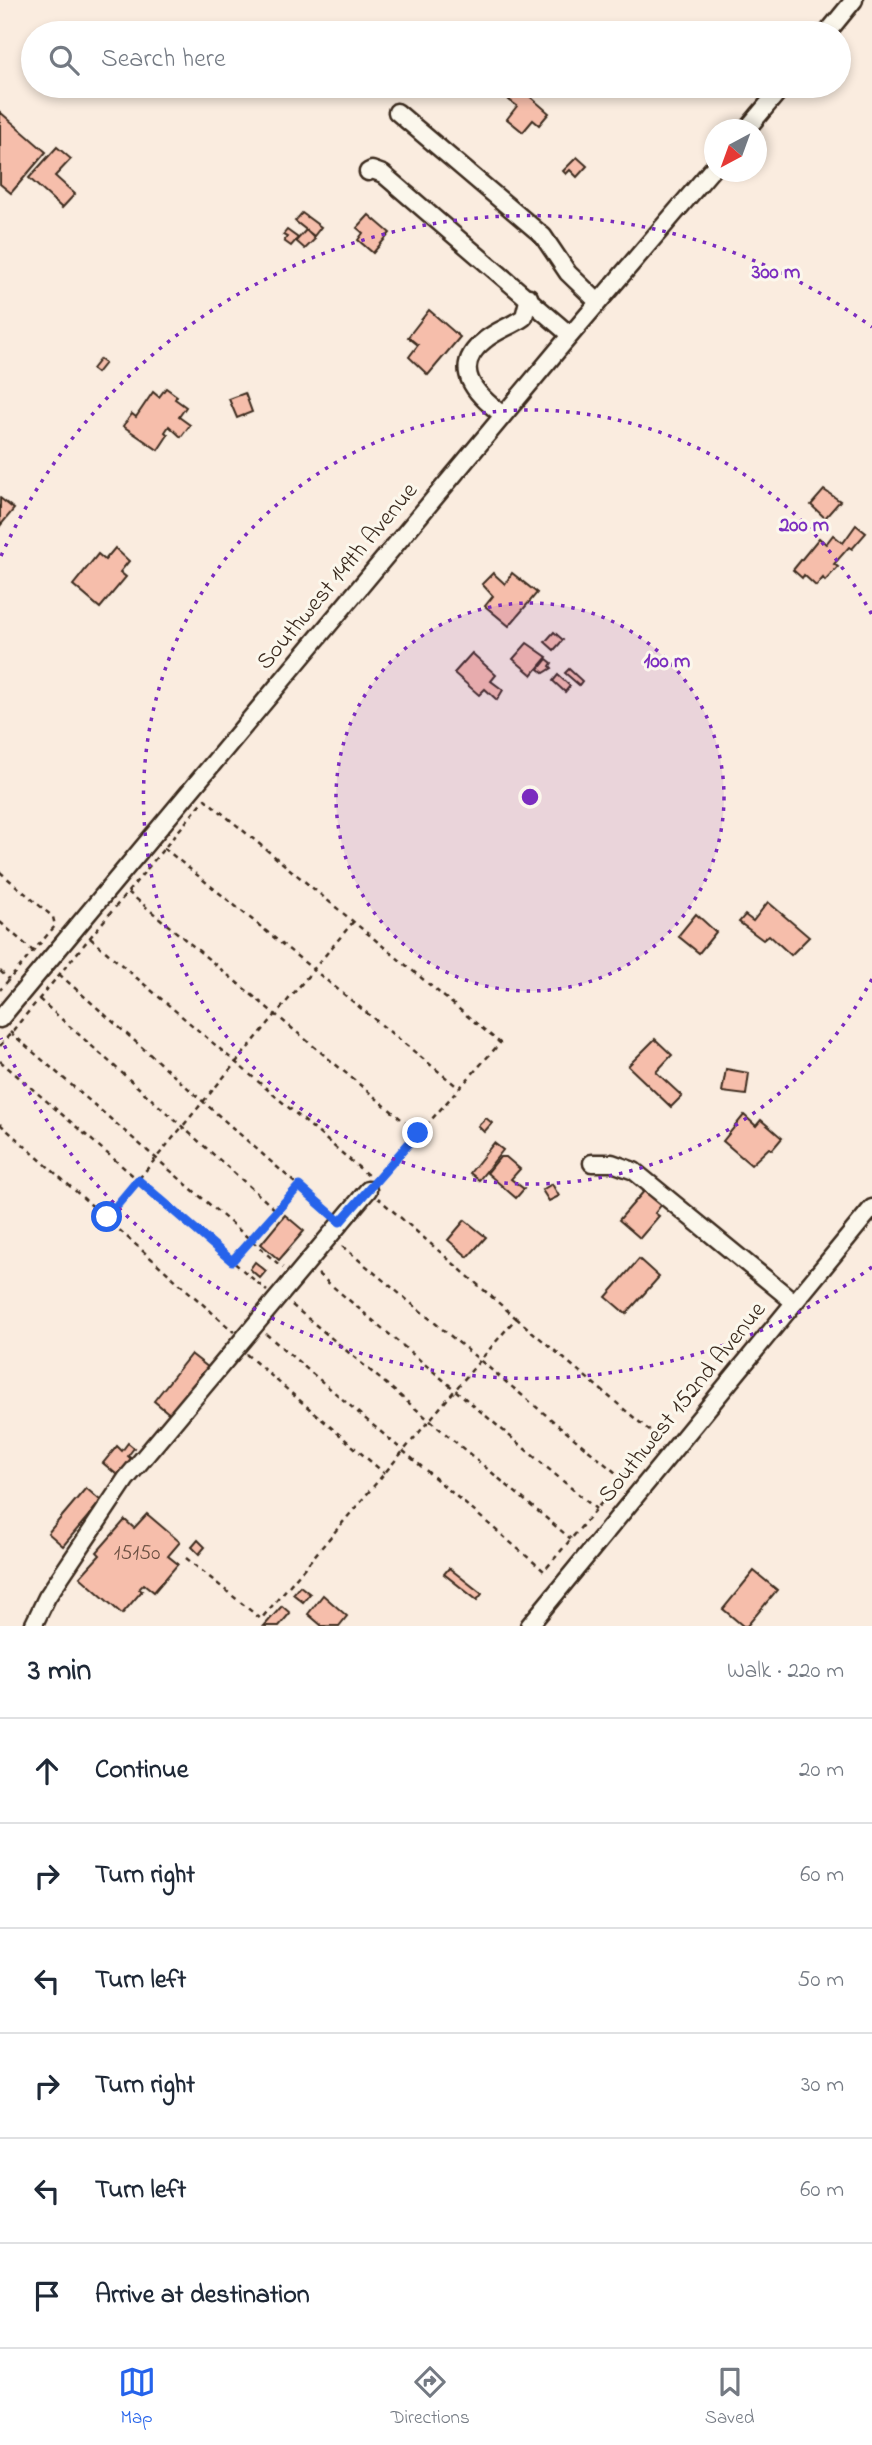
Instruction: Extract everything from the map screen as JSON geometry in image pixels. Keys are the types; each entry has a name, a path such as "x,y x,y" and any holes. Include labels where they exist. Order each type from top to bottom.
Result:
{"street":[{"path":"837,21 854,0"},
{"path":"755,119 772,98"},
{"path":"397,112 543,236 568,273 598,302"},
{"path":"368,172 372,170 383,174 570,335"},
{"name":"Southwest 149th Avenue","path":"3,1023 503,415 704,180"},
{"path":"503,415 474,389 467,362 483,341 521,319 529,298"},
{"path":"592,1163 612,1163 634,1171 794,1302"},
{"path":"33,1626 47,1597 126,1479 368,1189"},
{"name":"Southwest 152nd Avenue","path":"529,1626 872,1208"}],"path":[{"path":"0,1046 205,799 500,1043 376,1181 90,938"},
{"path":"164,848 459,1088"},
{"path":"0,872 54,917 55,926 0,990"},
{"path":"128,892 418,1133"},
{"path":"0,922 33,951"},
{"path":"107,1217 353,922"},
{"path":"0,971 9,979"},
{"path":"59,974 340,1222"},
{"path":"39,999 277,1211"},
{"path":"3,1023 293,1277"},
{"path":"0,1061 232,1261 429,1420 570,1539"},
{"path":"0,1124 107,1217 109,1223 384,1473"},
{"path":"232,1261 299,1186"},
{"path":"254,1323 544,1571 657,1437 368,1189"},
{"path":"328,1235 622,1478"},
{"path":"305,1263 596,1509"},
{"path":"186,1558 261,1619 516,1318"}],"building":[{"path":"532,98 549,113 539,125 533,120 523,132 507,119 517,106 509,100"},
{"path":"0,112 46,152 11,193 0,184"},
{"path":"57,147 71,159 55,176 75,194 62,208 29,178"},
{"path":"577,157 587,166 577,177 570,170 566,174 563,171"},
{"path":"302,213 321,227 314,236 295,221"},
{"path":"369,215 390,233 373,253 358,240 363,233 357,228"},
{"path":"287,230 298,238 291,246 284,241 287,237 283,235"},
{"path":"306,230 315,239 305,249 296,241"},
{"path":"429,310 460,337 428,375 409,357 418,345 408,337"},
{"path":"100,359 105,363 97,373 92,369"},
{"path":"166,388 186,407 179,417 190,425 181,437 169,426 165,432 168,435 158,450 123,426 132,414 136,417 153,392 159,397"},
{"path":"245,393 252,412 237,418 229,399"},
{"path":"824,490 840,501 825,518 811,505"},
{"path":"0,498 14,509 0,526"},
{"path":"856,525 866,533 834,564 838,567 825,581 823,578 816,586 804,575 802,578 793,570 819,538 826,544 833,535 843,543"},
{"path":"115,548 129,561 120,572 126,577 100,608 73,585 98,554 105,560"},
{"path":"493,573 505,584 512,573 537,593 509,626 485,606 493,596 482,584"},
{"path":"554,632 563,640 554,650 545,642"},
{"path":"527,643 547,657 532,675 513,659"},
{"path":"472,653 496,675 491,681 503,690 497,700 485,689 479,695 454,673"},
{"path":"547,659 552,663 552,668 544,673 539,669"},
{"path":"569,669 582,681 579,685 565,673"},
{"path":"558,675 570,686 565,692 553,681"},
{"path":"768,902 809,937 791,955 769,935 763,940 739,922 745,915 753,921"},
{"path":"696,914 716,932 699,953 678,936"},
{"path":"655,1039 672,1055 656,1072 682,1096 671,1107 628,1066"},
{"path":"726,1069 749,1073 746,1095 722,1092"},
{"path":"744,1115 756,1126 761,1120 782,1138 772,1150 769,1148 751,1165 723,1141"},
{"path":"486,1118 492,1123 484,1132 478,1126"},
{"path":"494,1143 503,1150 479,1180 470,1173"},
{"path":"500,1157 506,1157 520,1169 511,1179 524,1189 516,1198 487,1173"},
{"path":"552,1184 559,1196 549,1201 542,1190"},
{"path":"645,1190 662,1204 655,1213 659,1216 640,1238 619,1220"},
{"path":"285,1215 304,1231 279,1260 261,1244"},
{"path":"465,1220 486,1237 468,1257 448,1240"},
{"path":"639,1259 659,1277 626,1314 606,1297"},
{"path":"255,1262 266,1271 260,1278 250,1269"},
{"path":"191,1354 209,1368 171,1415 154,1401"},
{"path":"128,1443 134,1448 128,1456 135,1462 122,1479 103,1463 117,1446 122,1451"},
{"path":"86,1488 101,1501 63,1546 48,1533"},
{"path":"147,1514 180,1542 168,1556 178,1564 154,1592 144,1584 139,1589 142,1591 122,1614 80,1577 100,1555 97,1552 125,1520 134,1528"},
{"path":"198,1540 205,1547 199,1554 192,1547"},
{"path":"449,1568 482,1594 477,1600 444,1574"},
{"path":"754,1571 777,1590 747,1626 743,1626 723,1609"},
{"path":"300,1586 310,1594 303,1602 293,1594"},
{"path":"323,1595 347,1616 339,1626 322,1626 308,1614"},
{"path":"282,1606 290,1613 279,1626 264,1626"}],"route":[{"path":"107,1217 138,1180 232,1261 299,1186 340,1222 418,1133"}]}
